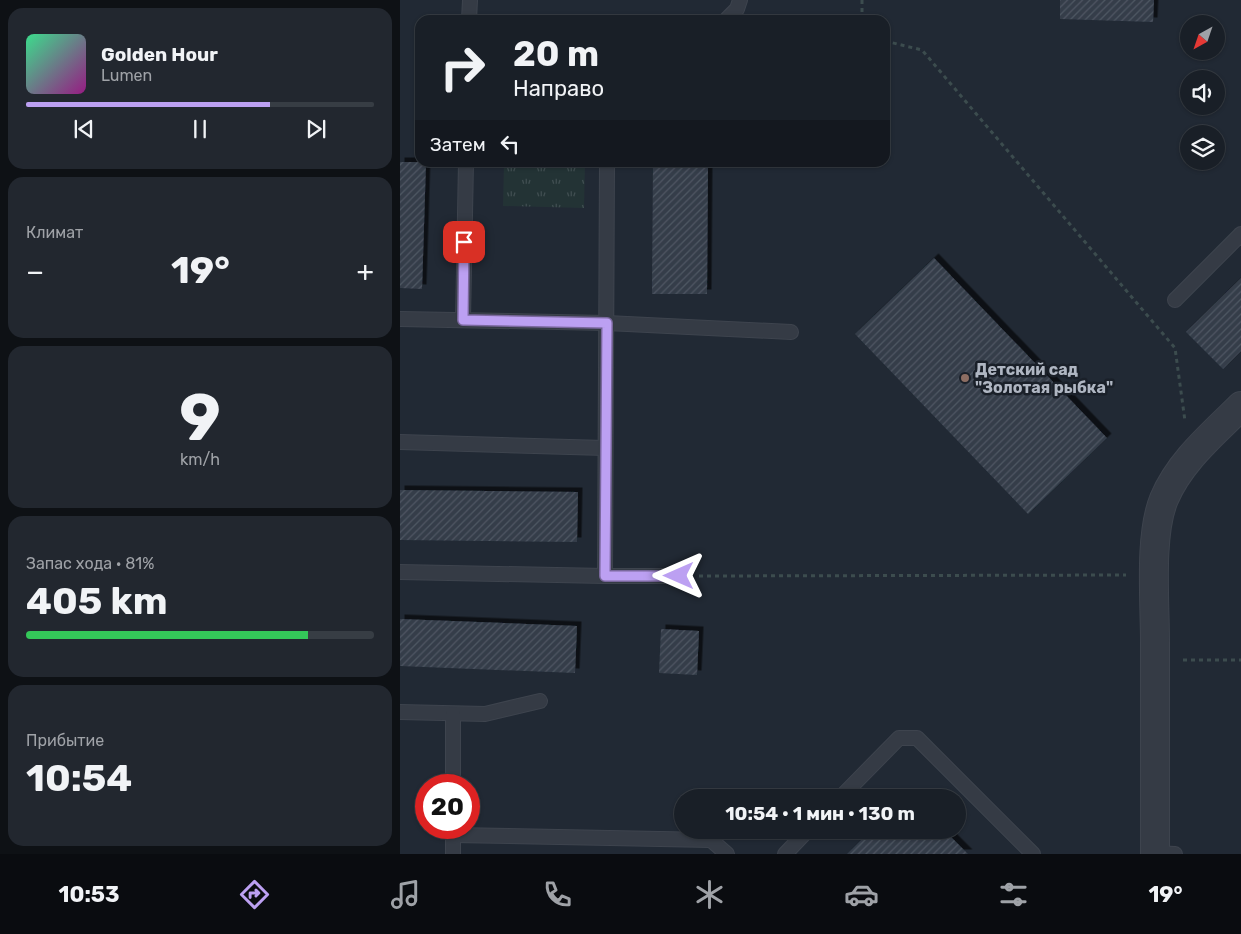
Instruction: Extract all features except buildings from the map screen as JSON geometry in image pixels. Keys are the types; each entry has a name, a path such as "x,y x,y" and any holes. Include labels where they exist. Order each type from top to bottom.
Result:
{"street":[{"path":"1155,854 1154,575 1158,528 1164,500 1190,459 1241,406"}],"lane":[{"path":"469,15 470,0"},
{"path":"731,15 737,9 740,0"},
{"path":"463,320 466,167"},
{"path":"605,576 607,167"},
{"path":"1175,300 1241,234"},
{"path":"400,319 607,323 791,332"},
{"path":"400,442 605,448"},
{"path":"400,572 679,576"},
{"path":"400,712 486,714 540,701"},
{"path":"453,714 453,774"},
{"path":"849,789 899,738 917,738 1034,854"},
{"path":"480,832 711,840 727,854"},
{"path":"453,839 453,854"},
{"path":"784,854 799,839"},
{"path":"1155,854 1175,854"}],"path":[{"path":"862,0 862,15"},
{"path":"890,41 922,50 1175,348 1190,459"},
{"path":"679,576 1154,575"},
{"path":"1155,659 1241,660"}],"green space":[{"path":"504,167 585,167 584,208 503,206"}],"place":[{"name":"Детский сад \"Золотая рыбка\"","path":"965,378"}],"route":[{"path":"464,242 463,320 607,323 605,576 679,576"}]}
